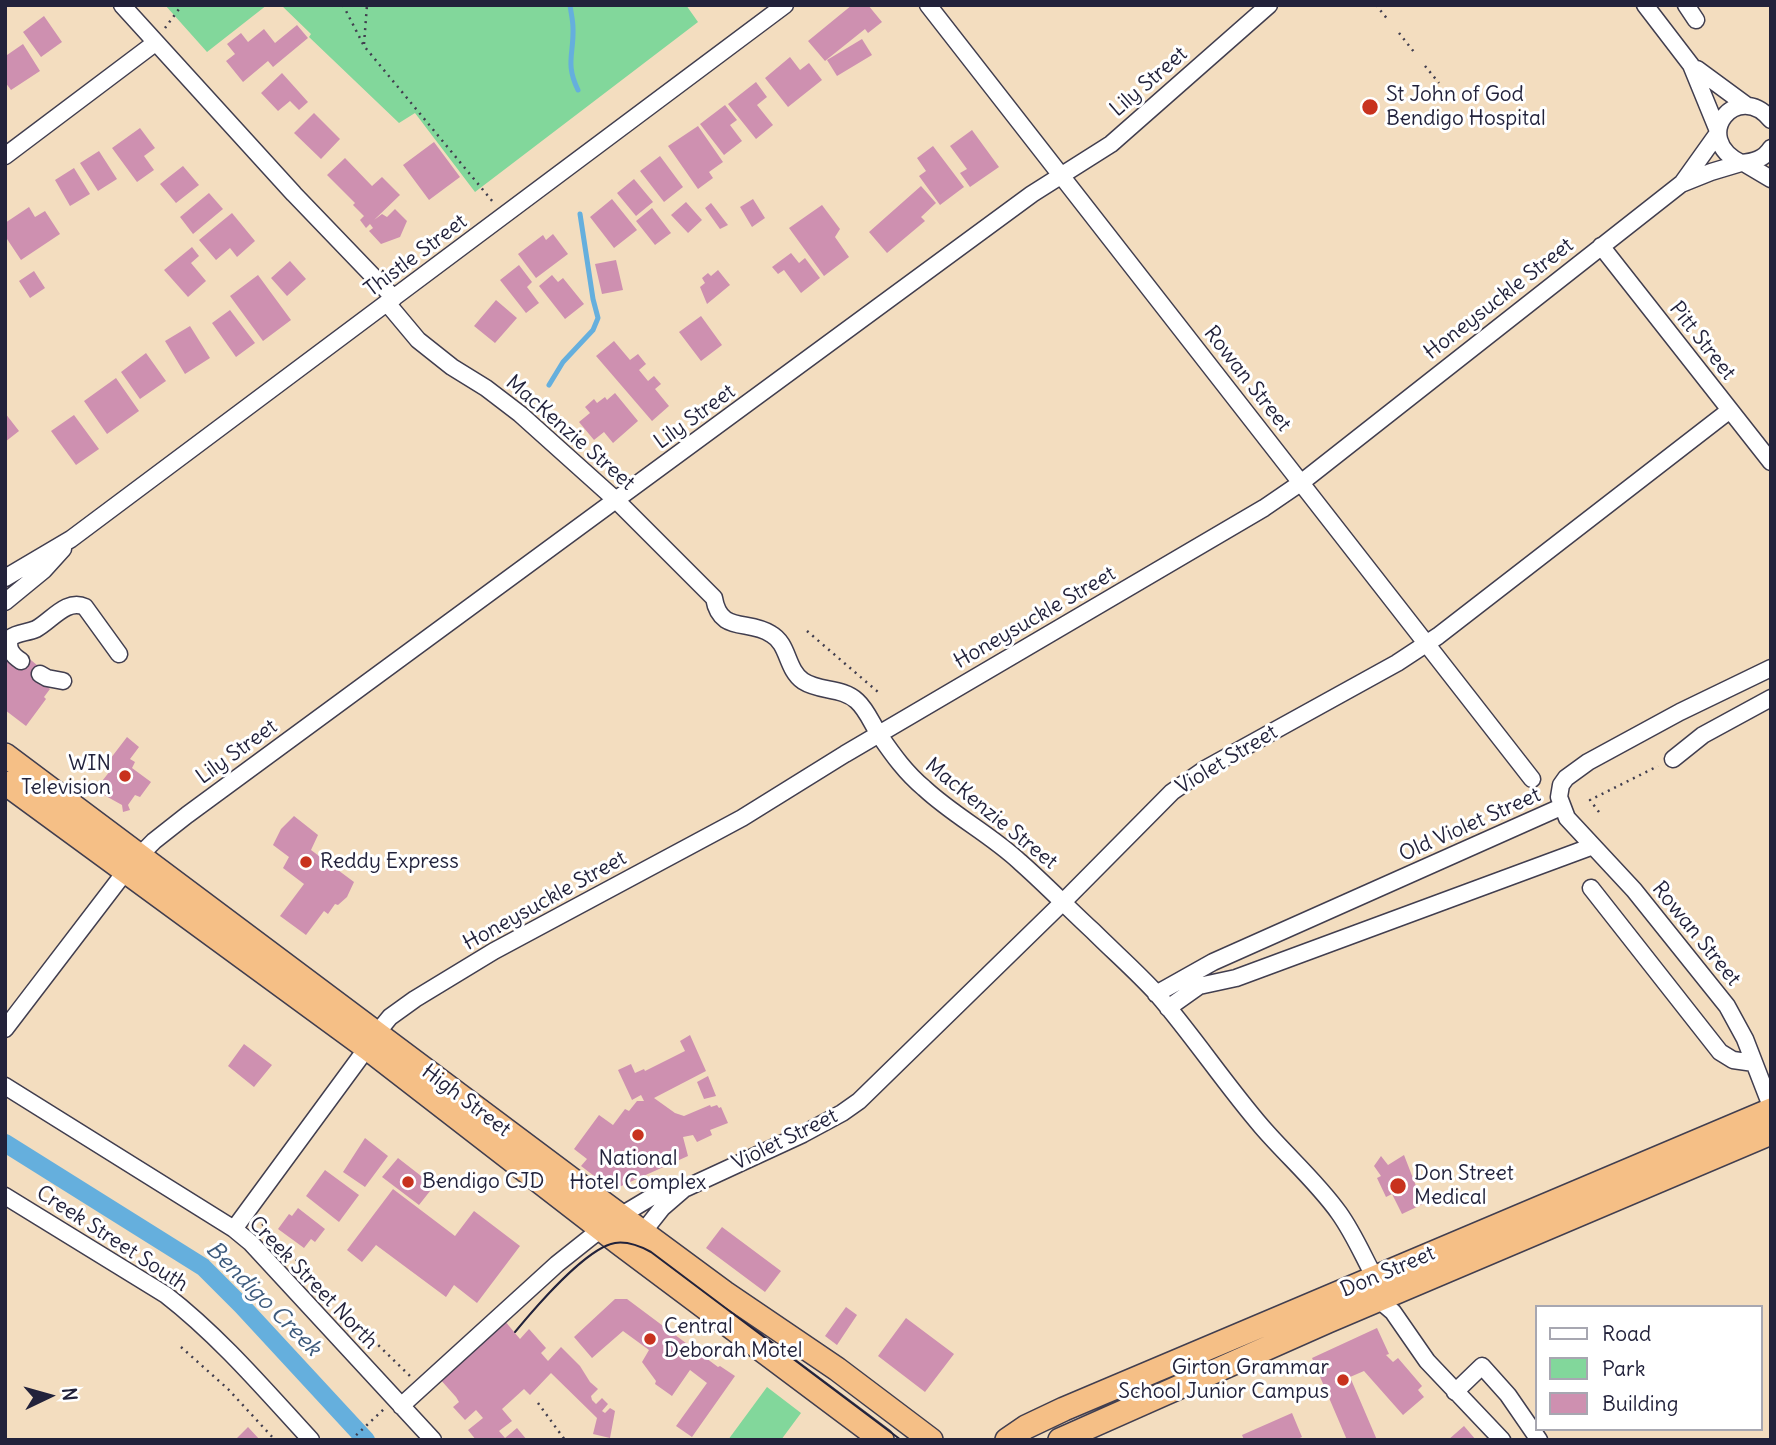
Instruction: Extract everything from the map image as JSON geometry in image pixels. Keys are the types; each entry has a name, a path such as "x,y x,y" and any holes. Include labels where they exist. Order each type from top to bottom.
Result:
{"highway":[{"name":"High Street","path":"5,755 132,864"},
{"name":"High Street","path":"5,783 132,864 372,1041 610,1222 630,1251 882,1440"},
{"name":"Don Street","path":"1381,1291 1771,1108"},
{"name":"Don Street","path":"1007,1440 1064,1409 1381,1291 1771,1133"},
{"name":"High Street","path":"610,1222 643,1232 743,1306 837,1369 931,1440"},
{"name":"Violet Street","path":"630,1251 643,1232"},
{"path":"731,1327 743,1306"},
{"name":"Don Street","path":"1060,1440 1324,1311"}],"street":[{"name":"MacKenzie Street","path":"122,5 391,300 405,326 424,345 452,367 502,399 617,501 715,598 717,610 724,620 761,629 775,636 781,642 792,669 801,679 816,687 841,692 855,699 901,766 924,789 1003,847 1156,994 1261,1126 1337,1211 1393,1312 1427,1361 1502,1440"},
{"name":"Thistle Street","path":"5,578 71,539 785,5"},
{"name":"Rowan Street","path":"929,5 1532,779"},
{"name":"Lily Street","path":"5,1029 132,864 160,836 1032,194 1111,144 1269,5"},
{"path":"1645,5 1691,65 1725,153 1771,179"},
{"path":"1686,5 1696,20"},
{"path":"5,156 155,43"},
{"path":"1691,65 1749,105 1765,112 1771,120"},
{"path":"1749,105 1771,100"},
{"name":"Honeysuckle Street","path":"1681,184 1718,132 1722,118 1728,112 1749,105"},
{"name":"Honeysuckle Street","path":"234,1229 390,1017 415,999 495,951 742,818 878,734 1264,508 1302,482 1681,184 1764,156 1771,148"},
{"name":"Pitt Street","path":"1601,246 1771,462"},
{"name":"Violet Street","path":"401,1406 557,1264 610,1222 655,1195 686,1188 803,1134 859,1101 1156,808 1188,780 1427,644 1730,410"},
{"name":"Thistle Street","path":"5,601 44,570 71,539"},
{"path":"21,661 11,652 10,638 35,629 67,607 78,604 85,607 118,654"},
{"name":"Old Violet Street","path":"1156,994 1213,962 1561,807 1559,789 1573,772 1691,707 1771,668"},
{"path":"40,674 63,681"},
{"path":"1673,758 1703,735 1771,698"},
{"name":"Rowan Street","path":"1561,807 1567,818 1634,890 1718,995 1739,1027 1771,1108"},
{"path":"1168,1008 1199,986 1236,978 1593,846"},
{"path":"1591,888 1717,1049 1729,1059 1752,1058 1771,1067"},
{"name":"Creek Street North","path":"5,1086 234,1229 251,1243 433,1440"},
{"name":"Violet Street","path":"643,1232 662,1208 686,1188"},
{"name":"Creek Street South","path":"5,1196 166,1295 218,1340 311,1440"},
{"path":"1455,1392 1482,1366 1508,1395 1539,1440"}],"path":[{"path":"155,43 182,5"},
{"path":"343,5 364,46 504,216"},
{"path":"364,46 367,5"},
{"path":"1376,5 1389,21"},
{"path":"1399,33 1414,52"},
{"path":"1425,66 1439,83"},
{"path":"807,631 878,692"},
{"path":"1599,812 1590,800 1673,758"},
{"path":"262,1224 413,1378"},
{"path":"181,1347 228,1389 275,1440"},
{"path":"538,1404 565,1440"},
{"path":"351,1440 376,1416"}],"green space":[{"path":"165,5 267,5 207,52"},
{"path":"281,5 686,5 698,22 475,192 415,113 399,123 309,37 311,34"},
{"path":"767,1387 801,1413 781,1440 728,1440"}],"building":[{"path":"852,5 868,5 882,22 868,33 865,29 825,61 808,41"},
{"path":"44,16 62,42 41,57 23,32"},
{"path":"297,25 308,38 273,67 268,61 243,82 226,61 235,54 227,44 241,33 248,42 264,29 275,43"},
{"path":"862,39 872,55 837,76 827,60"},
{"path":"23,44 40,71 11,90 5,82 5,52 7,55"},
{"path":"790,57 800,70 809,63 822,80 788,107 765,78"},
{"path":"282,73 308,102 299,110 290,101 278,111 261,93"},
{"path":"756,82 767,97 757,105 773,125 756,139 728,104"},
{"path":"725,105 737,120 730,125 742,141 724,155 700,124"},
{"path":"314,113 340,139 321,159 294,133"},
{"path":"698,126 723,162 709,172 713,178 698,189 668,146"},
{"path":"140,128 155,148 144,156 154,170 137,182 112,148"},
{"path":"972,130 999,167 970,187 960,173 967,169 950,146"},
{"path":"434,142 460,177 429,200 403,165"},
{"path":"933,146 964,187 940,205 919,176 926,171 917,158"},
{"path":"99,151 117,179 98,191 80,163"},
{"path":"660,156 683,187 664,202 640,171"},
{"path":"345,158 372,186 382,177 400,195 374,220 382,214 387,217 395,209 407,221 400,237 381,244 369,231 373,228 370,224 366,228 360,220 364,216 353,205 355,203 327,175"},
{"path":"183,166 199,185 176,203 160,184"},
{"path":"74,168 90,194 70,206 55,180"},
{"path":"634,179 653,202 636,216 617,193"},
{"path":"921,186 936,203 921,217 925,221 887,253 869,232"},
{"path":"209,193 223,209 193,234 180,217"},
{"path":"612,199 637,230 614,248 590,217"},
{"path":"753,199 765,218 752,227 740,207"},
{"path":"686,202 702,220 688,233 671,215"},
{"path":"711,203 728,225 720,229 705,208"},
{"path":"822,205 840,229 835,237 849,257 824,276 789,228"},
{"path":"29,207 35,217 45,211 60,234 21,260 5,236 5,223"},
{"path":"652,208 671,233 655,245 636,221"},
{"path":"232,213 255,241 237,257 230,248 216,260 199,240"},
{"path":"553,234 568,254 536,278 518,254 543,235 546,240"},
{"path":"192,247 199,256 191,263 206,281 188,297 164,270"},
{"path":"791,253 799,263 805,258 820,278 801,293 784,270 778,274 772,267"},
{"path":"616,260 623,290 602,294 595,264"},
{"path":"290,261 306,279 287,296 271,278"},
{"path":"519,265 532,282 527,287 539,303 526,313 500,280"},
{"path":"718,270 730,285 707,304 700,287 705,283 702,278 708,273 711,276"},
{"path":"34,271 45,288 30,298 19,281"},
{"path":"258,275 291,320 263,341 230,296"},
{"path":"552,275 558,282 563,278 584,304 565,319 539,286"},
{"path":"496,300 517,318 495,343 474,326"},
{"path":"230,310 255,343 236,357 212,323"},
{"path":"701,316 722,345 701,361 679,332"},
{"path":"190,326 210,358 185,374 165,341"},
{"path":"614,341 630,360 638,354 646,364 639,370 648,381 654,376 661,384 655,389 669,406 652,421 596,356"},
{"path":"146,353 166,381 140,399 121,372"},
{"path":"116,378 139,411 107,434 84,401"},
{"path":"615,393 638,421 613,443 604,432 594,440 579,422 590,413 585,407 594,399 597,403 605,397 607,400"},
{"path":"5,413 19,431 5,442"},
{"path":"74,415 99,449 76,465 51,431"},
{"path":"5,654 26,656 43,670 37,678 50,689 26,726 5,710"},
{"name":"WIN Television","path":"127,737 139,747 130,759 135,762 132,768 151,782 140,797 135,795 128,805 130,810 123,812 122,805 95,790 110,771 104,767"},
{"name":"Reddy Express","path":"294,816 318,835 311,850 354,882 347,897 338,905 335,904 328,914 324,911 306,935 280,916 304,884 283,868 289,857 273,845 281,829"},
{"path":"690,1035 706,1071 654,1098 684,1116 710,1105 717,1105 721,1107 728,1123 710,1130 712,1135 697,1142 693,1135 683,1137 688,1156 619,1187 606,1185 581,1166 587,1159 574,1149 599,1115 613,1125 625,1109 629,1111 637,1101 644,1101 641,1095 632,1100 618,1070 631,1064 635,1073 644,1069 645,1071 685,1051 680,1041"},
{"path":"244,1044 272,1065 254,1087 228,1066"},
{"path":"708,1076 716,1096 704,1099 697,1082"},
{"path":"365,1138 388,1156 365,1187 343,1172"},
{"name":"Don Street Medical","path":"1404,1155 1423,1204 1402,1214 1392,1194 1386,1197 1377,1178 1381,1176 1374,1166 1381,1156 1388,1165"},
{"name":"Bendigo CJD","path":"398,1158 434,1186 419,1205 382,1177"},
{"path":"325,1170 359,1195 339,1222 306,1196"},
{"path":"393,1189 455,1236 474,1211 520,1246 477,1303 454,1285 446,1297 376,1245 362,1262 347,1250"},
{"path":"298,1208 325,1229 315,1242 311,1239 304,1248 278,1229 289,1214 292,1216"},
{"path":"722,1227 781,1271 765,1292 706,1248"},
{"path":"615,1299 627,1299 718,1367 735,1376 692,1437 676,1426 707,1383 690,1370 672,1396 655,1384 656,1381 642,1362 649,1350 623,1331 592,1358 574,1337"},
{"path":"846,1307 857,1315 837,1345 825,1336"},
{"path":"906,1318 954,1354 925,1392 878,1356"},
{"path":"504,1320 520,1339 529,1329 546,1348 541,1353 548,1361 561,1347 580,1366 598,1389 591,1396 592,1400 596,1404 602,1398 608,1404 602,1411 605,1413 610,1408 615,1411 610,1438 593,1434 597,1418 551,1373 530,1395 524,1389 502,1409 512,1421 499,1431 505,1438 517,1428 527,1440 476,1440 468,1430 483,1418 476,1410 465,1420 453,1407 459,1402 456,1397 439,1378"},
{"path":"1377,1328 1389,1354 1386,1355 1393,1362 1398,1358 1422,1386 1418,1390 1424,1397 1403,1415 1364,1371 1350,1377 1377,1440 1347,1440 1312,1358"},
{"path":"1292,1413 1302,1437 1295,1440 1244,1440 1242,1435"},
{"path":"1464,1426 1476,1440 1448,1440"},
{"path":"248,1427 260,1440 235,1440"}],"waterway":[{"path":"570,5 573,28 571,65 578,90"},
{"path":"549,385 563,362 593,330 598,318 580,214"},
{"name":"Bendigo Creek","path":"5,1143 203,1267 366,1440"}],"tram line":[{"path":"515,1332 561,1281 590,1256 615,1243 634,1245 651,1252 901,1440"}],"place":[{"name":"St John of God Bendigo Hospital","path":"1370,107"},
{"name":"WIN Television","path":"125,776"},
{"name":"Reddy Express","path":"306,862"},
{"name":"National Hotel Complex","path":"638,1135"},
{"name":"Bendigo CJD","path":"408,1182"},
{"name":"Don Street Medical","path":"1398,1186"},
{"name":"Central Deborah Motel","path":"650,1339"},
{"name":"Girton Grammar School Junior Campus","path":"1343,1380"}]}
